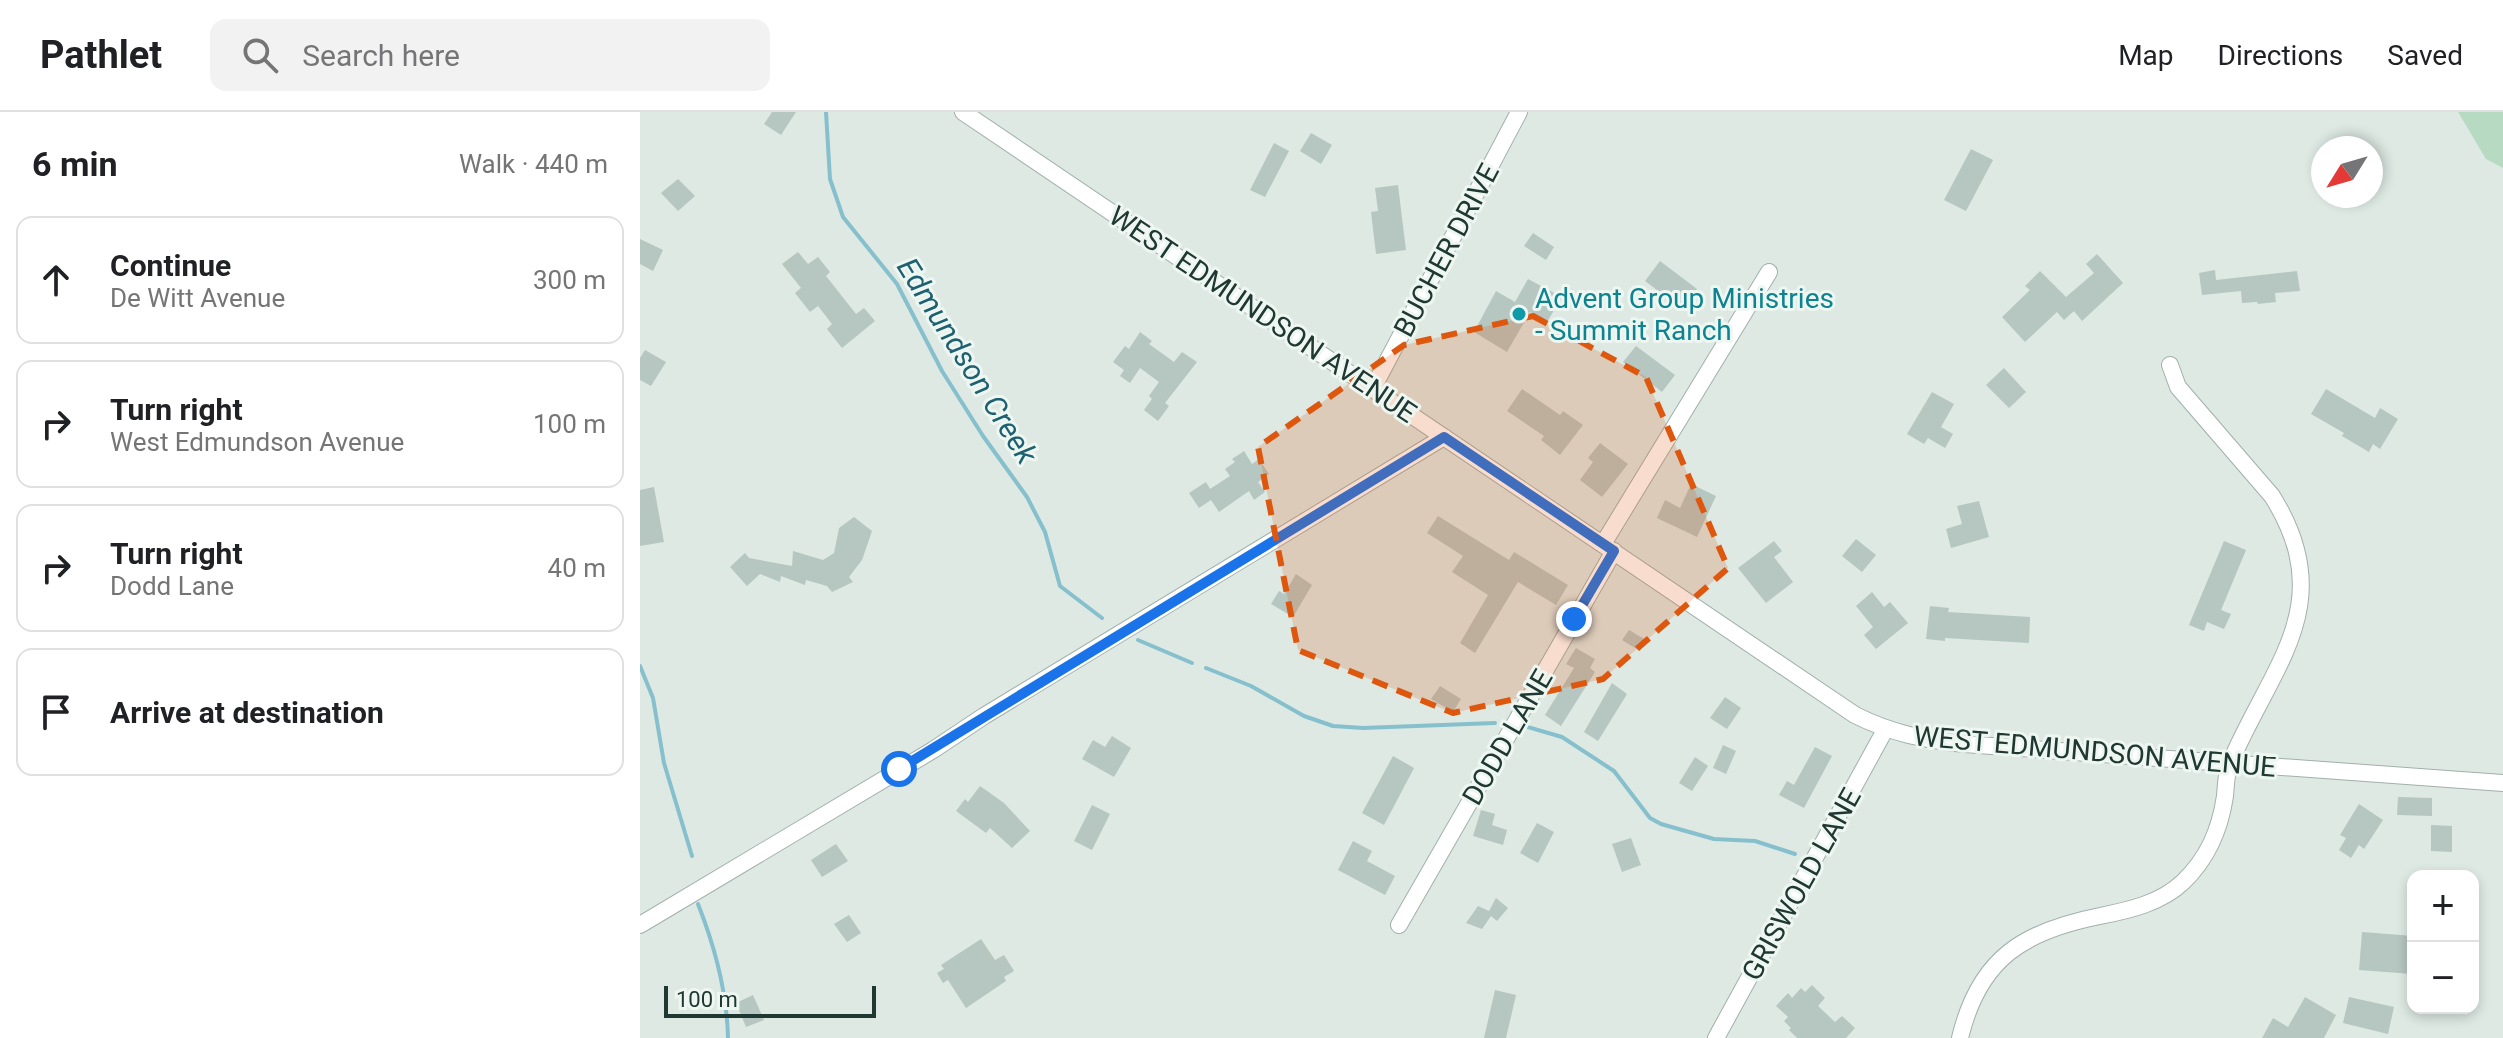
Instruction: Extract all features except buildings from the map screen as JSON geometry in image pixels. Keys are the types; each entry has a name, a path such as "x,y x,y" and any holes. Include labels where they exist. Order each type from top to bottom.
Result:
{"street":[{"name":"WEST EDMUNDSON AVENUE","path":"963,112 1855,715 1885,730 1924,740 1964,744 2503,783"},
{"name":"BUCHER DRIVE","path":"1373,388 1519,112"},
{"name":"DODD LANE","path":"1399,925 1608,547 1769,272"},
{"path":"1960,1038 1967,1009 1981,986 2000,959 2021,941 2057,926 2127,911 2156,901 2182,883 2205,855 2219,830 2229,764 2294,635 2300,581 2295,545 2283,514 2272,496 2178,387 2170,365"},
{"path":"640,925 1444,437"},
{"name":"GRISWOLD LANE","path":"1716,1038 1885,730"}],"highlighted area":[{"path":"1533,316 1646,377 1728,568 1603,679 1453,713 1298,650 1258,447 1404,345"}],"green space":[{"path":"2458,112 2503,112 2503,168 2486,159"}],"waterway":[{"name":"Edmundson Creek","path":"826,112 830,179 843,217 897,284 942,371 1027,497 1045,532 1060,586 1102,618"},
{"name":"Edmundson Creek","path":"1138,640 1192,663"},
{"path":"640,666 653,698 664,763 692,856"},
{"name":"Edmundson Creek","path":"1206,668 1251,686 1304,716 1333,726 1363,728 1495,723"},
{"name":"Edmundson Creek","path":"1524,726 1562,737 1614,771 1650,818 1661,824 1714,839 1755,841 1795,854"},
{"path":"698,904 719,970 728,1038"}],"place":[{"name":"Advent Group Ministries - Summit Ranch","path":"1519,314"}],"route":[{"path":"899,769 1444,437 1614,551 1574,619"}]}
